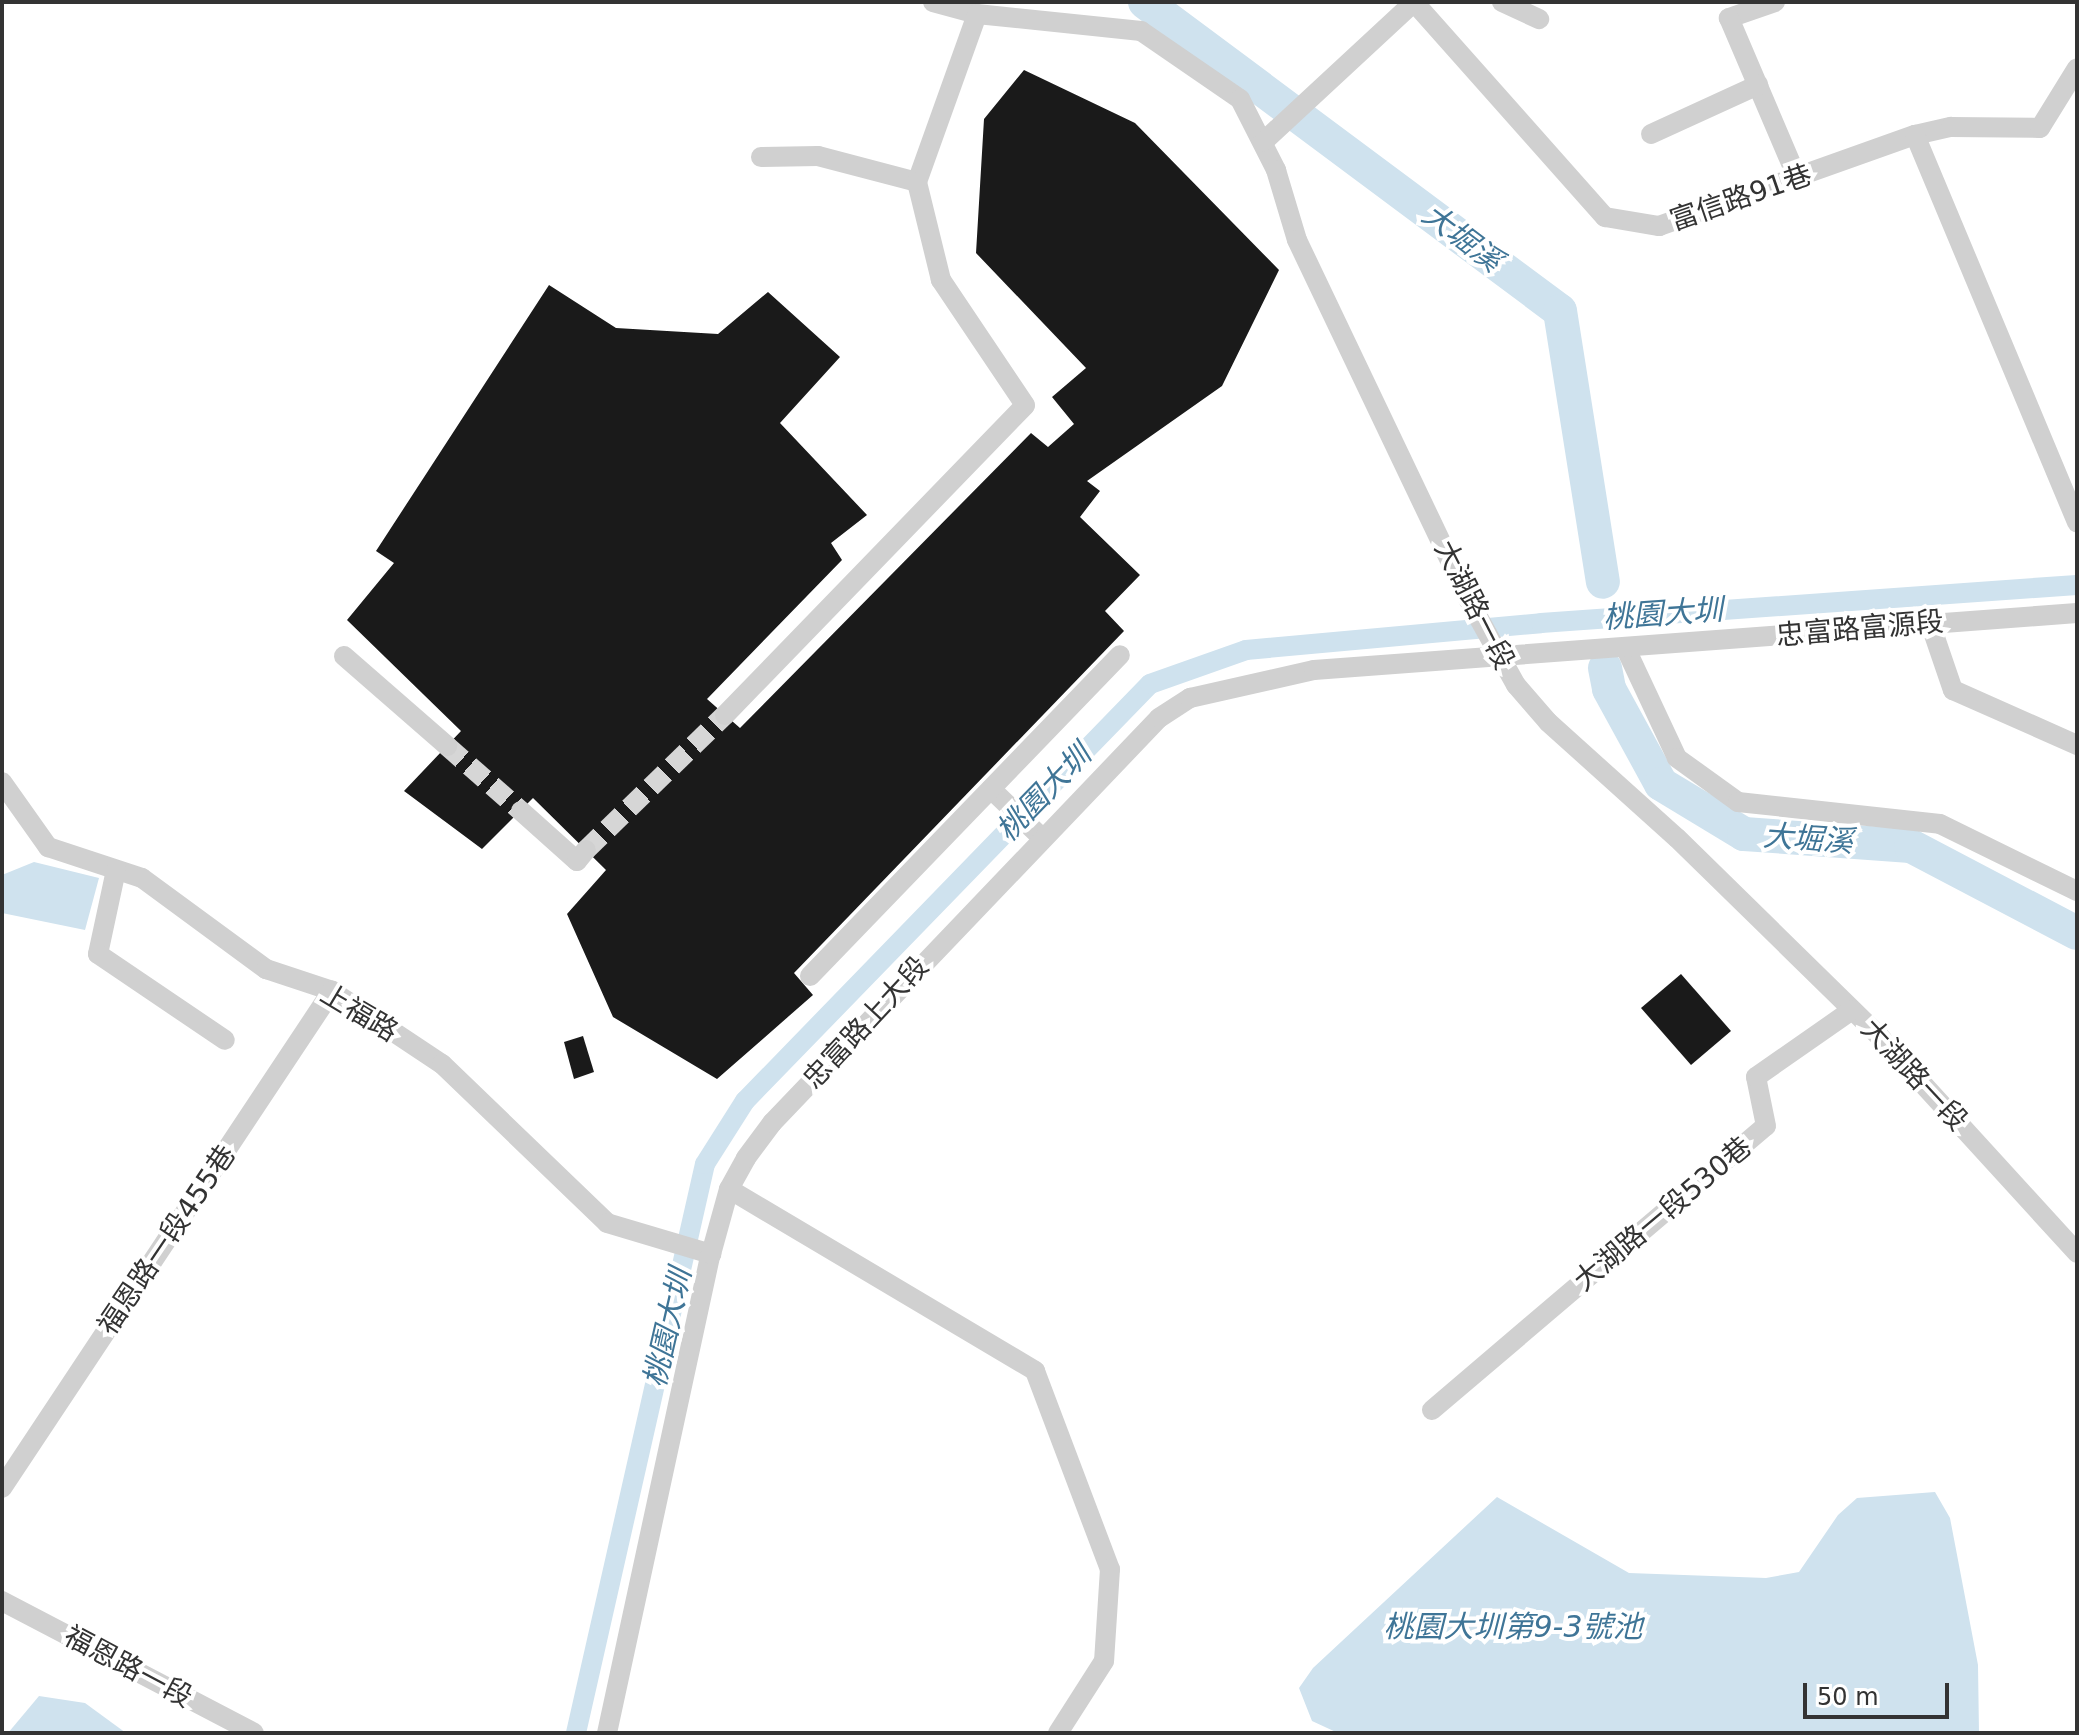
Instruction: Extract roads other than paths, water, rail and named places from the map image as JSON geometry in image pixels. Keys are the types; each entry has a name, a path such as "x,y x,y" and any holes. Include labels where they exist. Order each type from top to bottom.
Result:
{"street":[{"name":"大湖路一段","path":"933,2 977,14 1141,31 1240,99 1263,142 1297,240 1467,597 1500,659 1548,722 1677,838 1852,1010 2077,1253"},
{"path":"1263,142 1414,2"},
{"name":"富信路91巷","path":"1414,2 1605,217 1659,226 1798,180 1915,135 1951,127 2040,128 2077,68"},
{"path":"1502,2 1539,19"},
{"path":"1775,2 1729,18 1798,180"},
{"path":"725,715 1025,405 941,280 917,182 977,14"},
{"path":"1651,134 1758,85"},
{"path":"1915,135 2077,523"},
{"path":"761,157 818,156 917,182"},
{"name":"忠富路富源段","path":"1500,659 2077,613"},
{"path":"1930,623 1953,690 2077,745"},
{"path":"1626,649 1677,758 1738,802 1940,824 2077,891"},
{"path":"810,976 1120,655"},
{"path":"344,656 447,746"},
{"name":"忠富路上大段","path":"607,1733 704,1252 729,1189 772,1123 1039,834 1131,742 1190,698 1314,670 1500,659"},
{"name":"上福路","path":"2,782 48,847 142,878 266,969 332,991 442,1064 607,1223 704,1252"},
{"path":"991,789 1039,834"},
{"path":"521,811 577,861 586,850"},
{"path":"116,870 98,954 225,1040"},
{"name":"福恩路一段455巷","path":"2,1488 332,991"},
{"name":"大湖路一段530巷","path":"1432,1410 1766,1126 1756,1077 1852,1010"},
{"path":"729,1189 1035,1371 1110,1569 1104,1661 1058,1733"},
{"name":"福恩路一段","path":"2,1601 254,1733"}],"water":[{"path":"34,862 99,878 85,930 2,913 2,875"},
{"name":"桃園大圳第9-3號池","path":"1935,1492 1950,1518 1978,1665 1979,1733 1338,1733 1312,1721 1299,1688 1313,1668 1497,1497 1629,1573 1766,1578 1799,1572 1838,1515 1857,1498"},
{"path":"39,1696 85,1703 126,1733 8,1733"}],"waterway":[{"name":"大堀溪","path":"1145,2 1560,311 1603,582"},
{"name":"桃園大圳","path":"576,1733 705,1164 745,1101 1150,684 1246,650 1541,623 2077,585"},
{"name":"大堀溪","path":"1605,668 1609,689 1661,784 1744,834 1911,846 2077,933"}],"tunnel":[{"path":"586,850 725,715"},
{"path":"447,746 521,811"}]}
